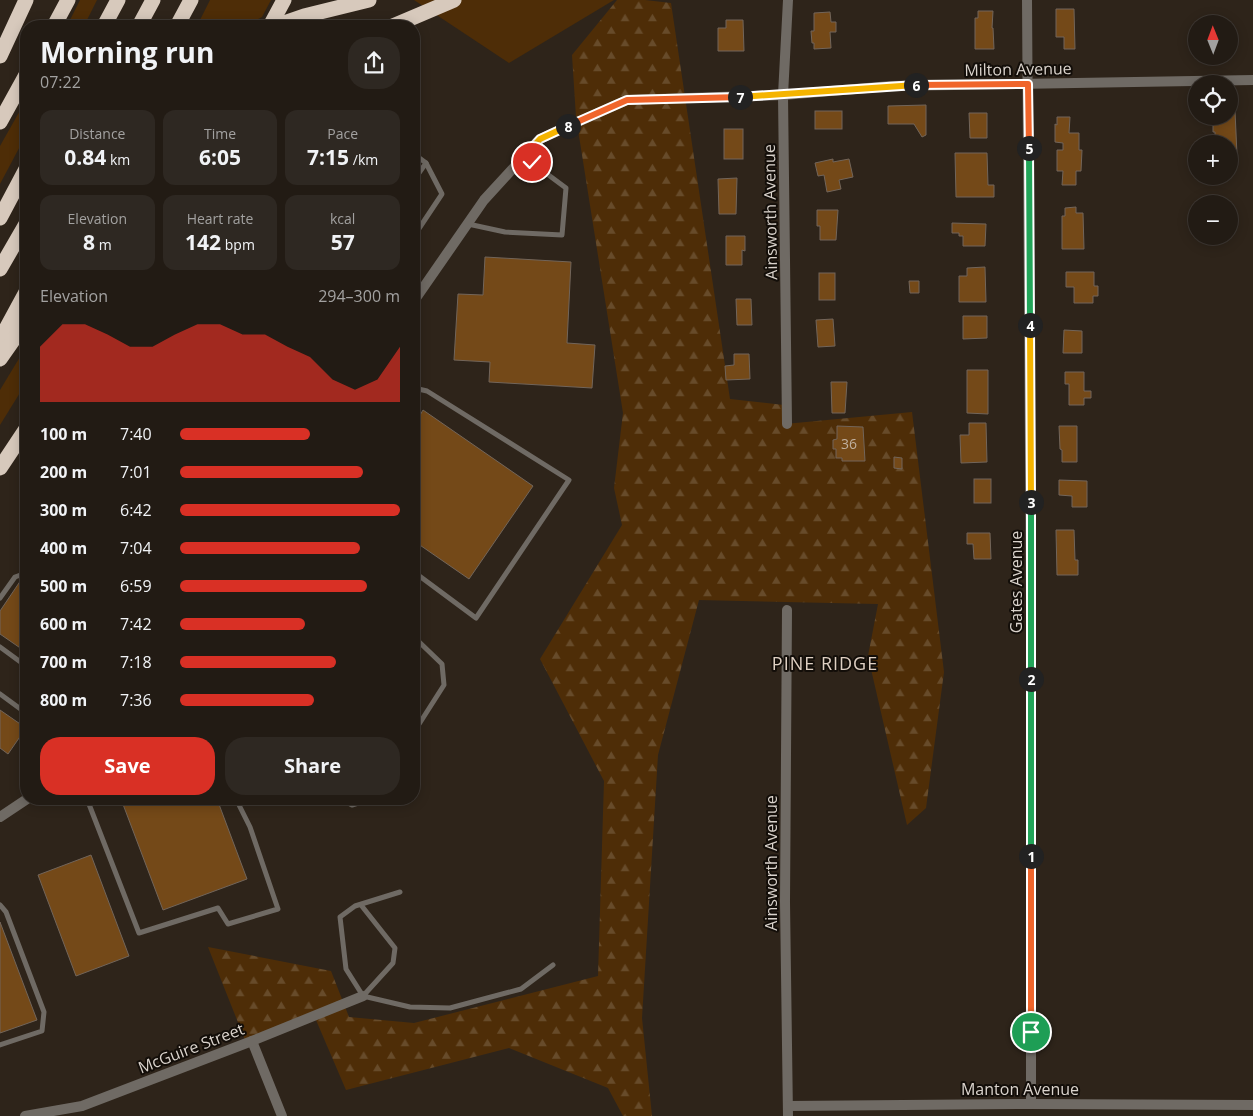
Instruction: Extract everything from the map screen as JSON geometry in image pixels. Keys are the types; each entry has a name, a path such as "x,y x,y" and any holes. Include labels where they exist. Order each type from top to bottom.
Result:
{"highway":[{"path":"0,56 26,0"},
{"path":"57,20 68,0"},
{"path":"107,20 118,0"},
{"path":"142,20 153,0"},
{"path":"180,20 191,0"},
{"path":"273,20 284,0"},
{"path":"292,20 369,0"},
{"path":"407,20 454,0"},
{"path":"0,122 20,86"},
{"path":"0,218 20,180"},
{"path":"0,268 20,234"},
{"path":"0,340 20,303"},
{"path":"0,359 20,331"},
{"path":"0,468 20,439"}],"street":[{"name":"Ainsworth Avenue","path":"787,424 783,95 788,0"},
{"name":"Gates Avenue","path":"1027,0 1032,603 1031,1104"},
{"name":"Milton Avenue","path":"420,292 484,200 540,139 627,100 783,95 891,86 1253,80"},
{"name":"Ainsworth Avenue","path":"787,610 785,902 788,1111"},
{"path":"0,817 20,803"},
{"name":"McGuire Street","path":"25,1116 82,1106 363,996"},
{"path":"252,1041 282,1116"},
{"name":"Manton Avenue","path":"788,1111 1031,1104 1253,1105"}],"lane":[{"path":"420,158 426,163 442,194 420,227"},
{"path":"468,224 505,232 562,235 566,188 532,162 520,161"},
{"path":"420,172 426,163"},
{"path":"420,389 427,391 569,480 476,618 420,576"},
{"path":"0,598 15,577 20,575"},
{"path":"420,642 442,664 444,685 420,723"},
{"path":"0,647 20,662"},
{"path":"0,694 20,709"},
{"path":"89,805 139,932 218,908 228,924 278,909 250,827 239,805"},
{"path":"400,892 355,906 340,917 346,969 363,996 410,1007 450,1008 521,989 553,965"},
{"path":"361,904 395,948 393,963 363,996"},
{"path":"0,905 6,912 44,1012 42,1031 0,1045"}],"green space":[{"path":"80,0 97,0 87,20 70,20"},
{"path":"210,0 271,0 262,17 256,20 200,20"},
{"path":"414,0 614,0 509,63"},
{"path":"617,0 645,0 671,3 730,399 784,405 785,424 912,412 944,672 926,808 907,825 868,656 878,604 699,600 658,755 642,1018 652,1116 623,1116 608,1088 509,1048 346,1090 316,1020 247,1045 208,947 331,971 349,1017 414,1023 598,976 604,781 540,659 622,525 614,488 623,413 576,117 572,55"},
{"path":"20,111 20,146 0,184 0,146"},
{"path":"20,357 20,393 0,425 0,390"}],"building":[{"path":"1056,9 1074,9 1075,49 1064,49 1064,37 1056,37"},
{"path":"978,11 993,11 994,49 975,49 975,18 978,18"},
{"path":"830,12 831,22 836,22 836,32 830,32 831,48 814,49 811,31 814,31 814,13"},
{"path":"726,20 743,20 744,51 718,51 718,28 726,28"},
{"path":"926,105 926,135 922,137 914,124 888,124 888,106"},
{"path":"815,111 842,111 842,129 815,129"},
{"path":"969,113 987,113 987,138 970,138"},
{"path":"1057,117 1070,117 1069,133 1079,133 1079,150 1082,150 1081,171 1076,171 1076,185 1062,185 1063,171 1057,171 1057,150 1063,150 1063,143 1055,142"},
{"path":"1213,125 1236,125 1236,135 1215,135 1215,132 1213,132"},
{"path":"724,129 743,129 743,159 724,159"},
{"path":"955,153 987,153 988,185 994,185 994,197 956,197"},
{"path":"833,159 833,162 849,159 853,177 839,180 841,189 827,192 824,175 818,176 815,163"},
{"path":"737,178 736,214 719,214 718,179"},
{"path":"1076,207 1076,213 1083,213 1084,249 1062,249 1062,216 1065,216 1065,208"},
{"path":"817,210 838,210 836,240 820,240 820,226 817,226"},
{"path":"952,223 986,224 985,246 963,246 963,236 959,236 959,233 952,233"},
{"path":"726,236 745,236 745,251 742,250 742,265 726,265"},
{"path":"485,257 571,262 567,343 595,345 592,388 489,382 490,362 454,360 458,294 483,295"},
{"path":"985,267 986,302 959,302 959,276 967,276 967,268"},
{"path":"1066,272 1094,272 1094,286 1098,286 1098,296 1093,296 1093,303 1074,303 1074,287 1066,287"},
{"path":"819,273 835,273 835,300 819,300"},
{"path":"909,281 919,281 919,293 910,293"},
{"path":"736,299 751,299 752,325 737,325"},
{"path":"963,316 987,316 987,338 963,339"},
{"path":"833,319 835,346 818,347 816,320"},
{"path":"1064,330 1082,331 1082,353 1063,353"},
{"path":"734,354 749,354 750,379 726,380 725,366 734,365"},
{"path":"967,370 988,370 988,414 967,413"},
{"path":"1065,372 1084,372 1084,391 1091,391 1091,398 1084,398 1084,405 1069,405 1069,384 1065,384"},
{"path":"831,382 847,382 845,413 832,413"},
{"path":"423,410 533,486 469,579 420,545 420,415"},
{"path":"969,423 986,423 987,462 961,463 960,435 969,435"},
{"path":"837,426 863,427 865,461 842,461 842,458 836,458 833,440 837,439"},
{"path":"1059,426 1077,426 1077,462 1062,462"},
{"path":"894,457 902,458 902,469 894,468"},
{"path":"974,479 991,479 991,503 974,503"},
{"path":"1059,480 1087,481 1087,507 1072,507 1072,496 1059,495"},
{"path":"1056,530 1074,530 1075,560 1078,560 1078,575 1057,575"},
{"path":"967,533 990,533 991,559 974,559 973,544 967,544"},
{"path":"20,581 20,648 0,634 0,611"},
{"path":"0,710 20,724 20,737 8,754 0,748"},
{"path":"123,805 219,805 247,879 163,910"},
{"path":"91,855 129,956 76,976 38,875"},
{"path":"0,922 37,1020 0,1033"}],"district":[{"name":"PINE RIDGE","path":"825,664"}],"route":[{"path":"532,162 520,161 540,139 627,100 783,95 891,86 1028,84 1032,603 1031,1032"}]}
